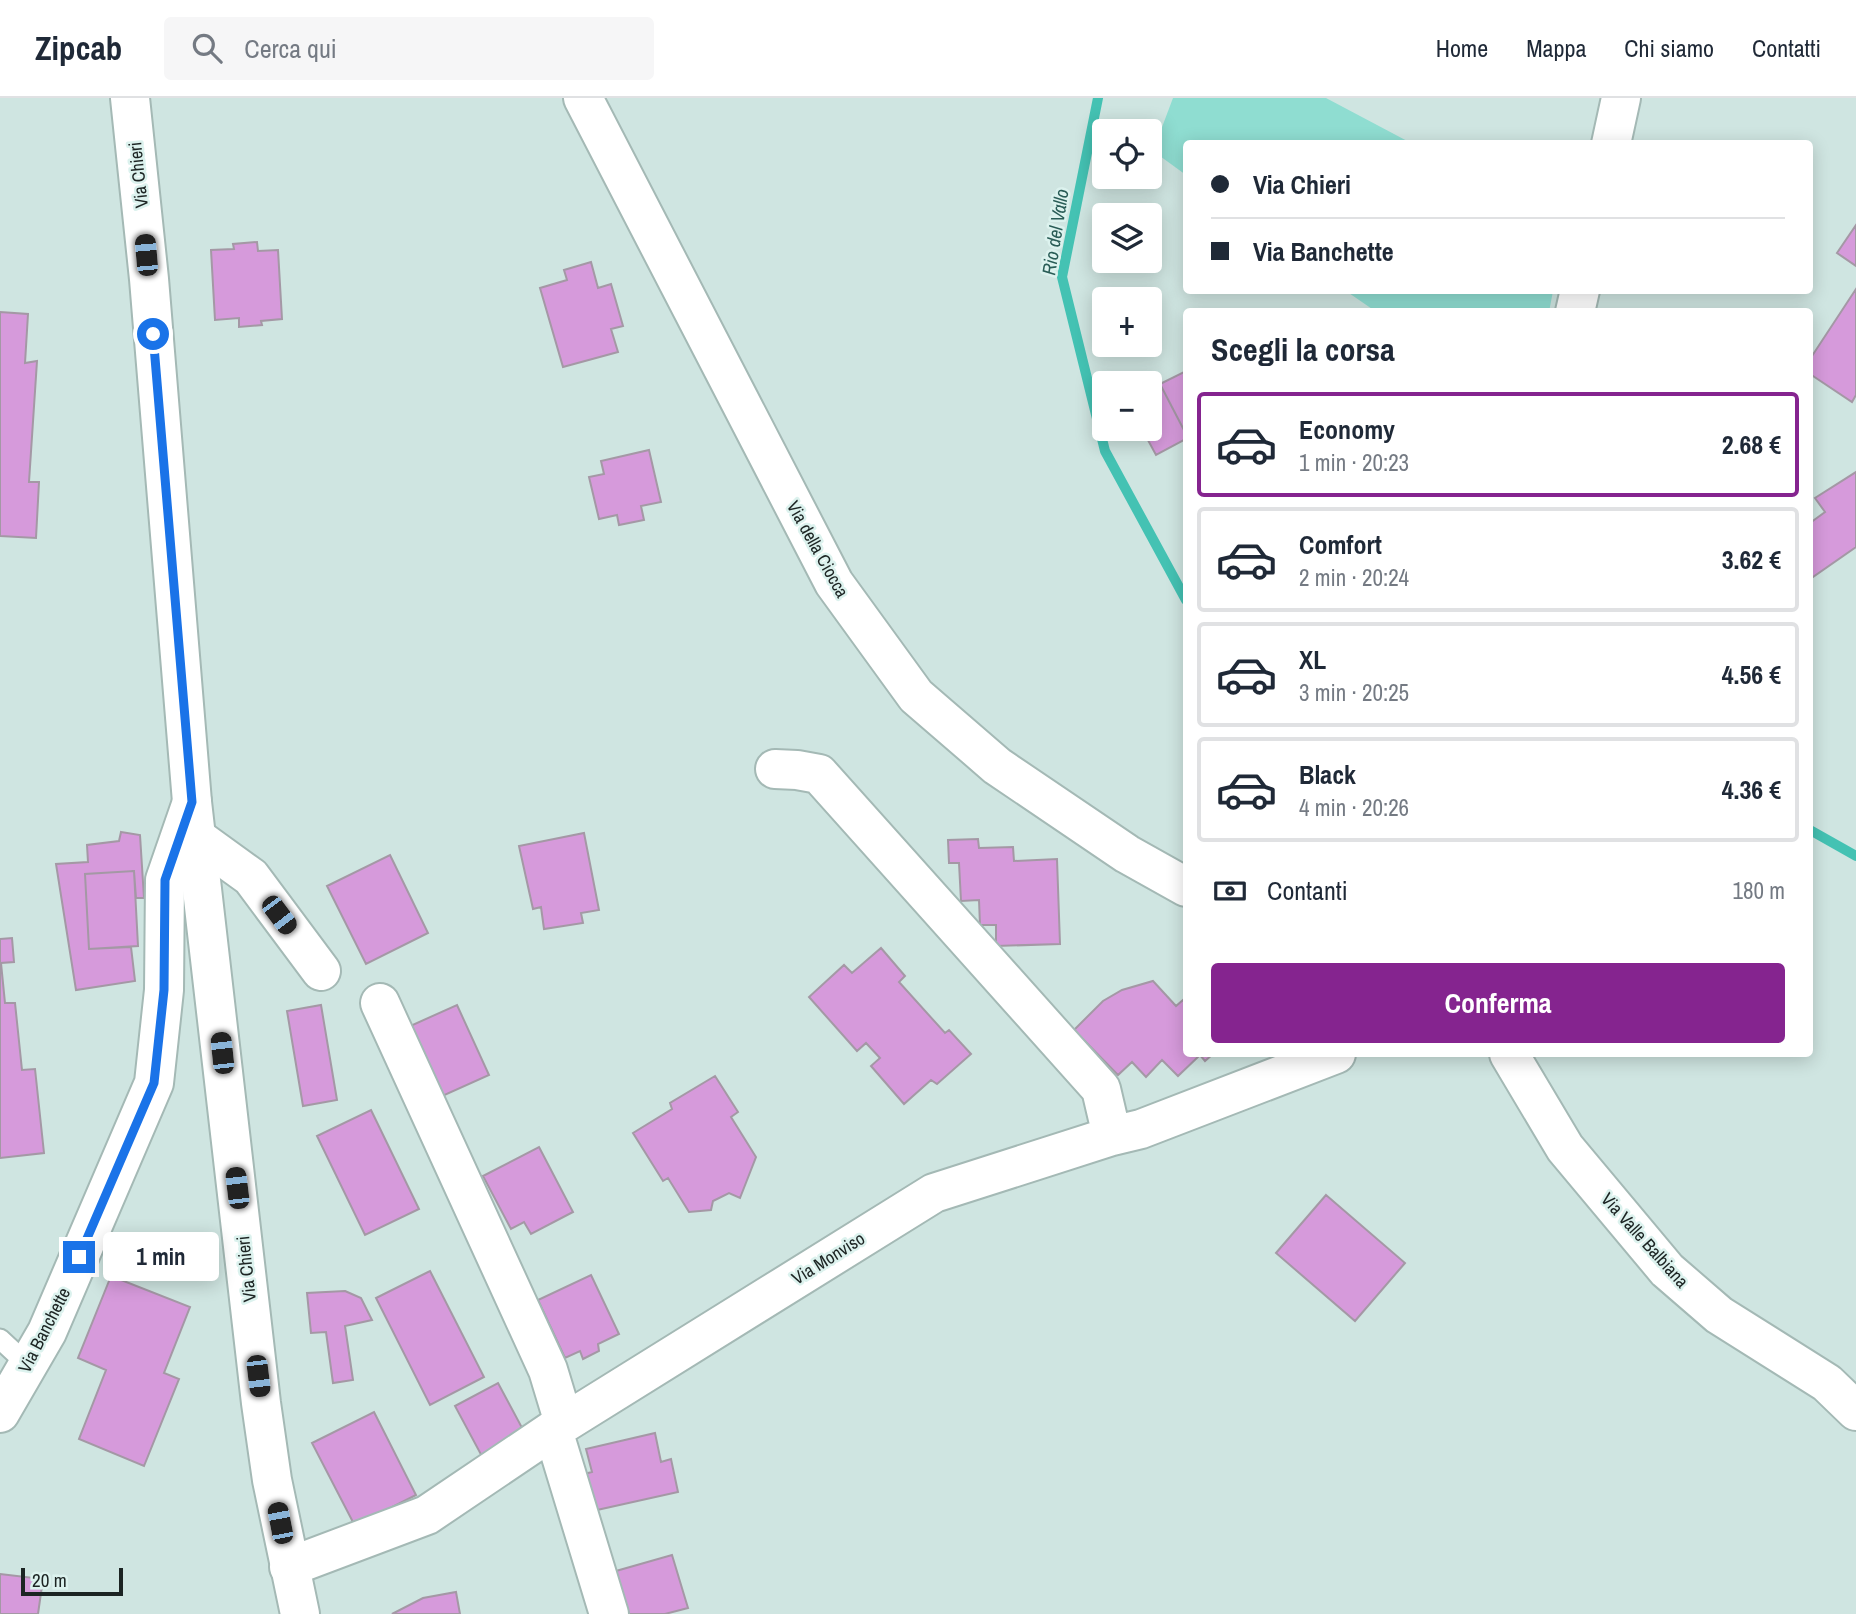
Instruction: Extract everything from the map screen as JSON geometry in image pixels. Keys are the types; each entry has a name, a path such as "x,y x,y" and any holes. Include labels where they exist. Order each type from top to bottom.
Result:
{"street":[{"name":"Via Chieri","path":"130,98 150,293 195,820 261,1403 272,1480 300,1614"},
{"name":"Via della Ciocca","path":"583,98 834,583 916,696 997,766 1127,854 1183,885"},
{"path":"1612,140 1621,98"},
{"path":"775,769 819,774 1101,1089 1112,1136"},
{"path":"195,820 251,877 321,971"},
{"name":"Via Banchette","path":"0,1413 47,1332 154,1083 164,990 165,880 195,820"},
{"path":"380,1003 548,1370 558,1426 609,1614"},
{"name":"Via Monviso","path":"289,1567 427,1515 558,1426 934,1192 1141,1129 1328,1057"},
{"name":"Via Valle Balbiana","path":"1511,1057 1565,1148 1667,1270 1718,1315 1827,1383 1856,1412"}],"lane":[{"path":"0,1339 28,1365"}],"green space":[{"path":"1173,98 1326,98 1405,140 1183,140 1183,173 1162,158 1162,127"},
{"path":"1350,294 1552,294 1550,308 1371,308"}],"building":[{"path":"1856,225 1856,266 1837,253"},
{"path":"257,242 258,251 278,250 282,319 261,321 262,325 239,327 239,318 215,320 211,250 234,249 233,244"},
{"path":"591,262 598,288 611,284 623,326 611,329 618,352 563,367 540,288 567,280 564,270"},
{"path":"1856,289 1856,395 1852,402 1813,376 1813,354"},
{"path":"0,312 28,314 25,363 37,361 29,482 39,482 36,538 0,536"},
{"path":"1183,372 1183,428 1162,383"},
{"path":"1162,388 1183,428 1183,441 1156,455 1148,441 1162,441"},
{"path":"649,450 661,502 641,506 644,520 619,525 617,515 599,519 589,477 604,474 601,461"},
{"path":"1856,472 1856,547 1813,577 1813,521 1825,512 1815,498"},
{"path":"121,832 140,835 144,898 136,898 134,871 85,874 89,949 131,947 135,981 76,990 56,864 88,862 87,845 119,841"},
{"path":"584,833 599,910 581,913 583,923 544,929 541,907 533,909 519,846"},
{"path":"978,839 979,848 1013,847 1014,861 1057,859 1060,944 996,946 996,925 980,925 979,900 961,901 959,863 949,863 948,840"},
{"path":"390,855 428,933 366,964 327,886"},
{"path":"134,871 138,946 89,949 85,874"},
{"path":"12,938 14,962 1,963 5,1003 15,1003 22,1070 35,1069 44,1153 0,1158 0,939"},
{"path":"881,948 905,976 899,982 945,1033 949,1030 971,1054 937,1084 931,1080 904,1104 871,1066 880,1058 866,1043 857,1051 809,997 844,965 852,973"},
{"path":"1153,981 1176,1006 1183,1000 1183,1057 1198,1057 1178,1076 1162,1060 1146,1077 1132,1062 1118,1075 1074,1030 1103,1001 1122,990"},
{"path":"321,1005 337,1100 303,1106 287,1011"},
{"path":"457,1005 489,1075 429,1102 397,1032"},
{"path":"715,1076 738,1112 731,1117 756,1157 740,1198 729,1193 713,1201 711,1210 689,1212 668,1178 663,1181 633,1133 672,1109 670,1103"},
{"path":"371,1110 419,1209 365,1235 317,1136"},
{"path":"539,1147 573,1212 531,1234 524,1222 511,1229 483,1176"},
{"path":"1326,1195 1405,1263 1355,1321 1276,1253"},
{"path":"430,1271 484,1377 430,1405 376,1298"},
{"path":"591,1275 619,1334 598,1344 599,1351 583,1359 580,1351 565,1358 538,1300"},
{"path":"111,1276 190,1307 164,1373 179,1379 144,1466 79,1439 106,1370 78,1358"},
{"path":"345,1291 361,1298 372,1320 345,1326 353,1380 333,1383 326,1332 311,1333 307,1293"},
{"path":"498,1383 528,1439 485,1462 455,1406"},
{"path":"374,1412 416,1495 355,1526 312,1443"},
{"path":"655,1433 661,1462 671,1459 678,1492 588,1512 580,1475 592,1472 586,1449"},
{"path":"672,1555 688,1608 665,1614 629,1614 616,1571"},
{"path":"0,1574 43,1579 38,1614 0,1614"},
{"path":"456,1592 460,1614 392,1614 423,1598"}],"waterway":[{"name":"Rio del Vallo","path":"1098,98 1062,277 1105,451 1183,594"},
{"name":"Rio del Vallo","path":"1813,832 1856,856"}],"route":[{"path":"79,1257 154,1083 164,990 165,880 192,802 153,334"}]}
